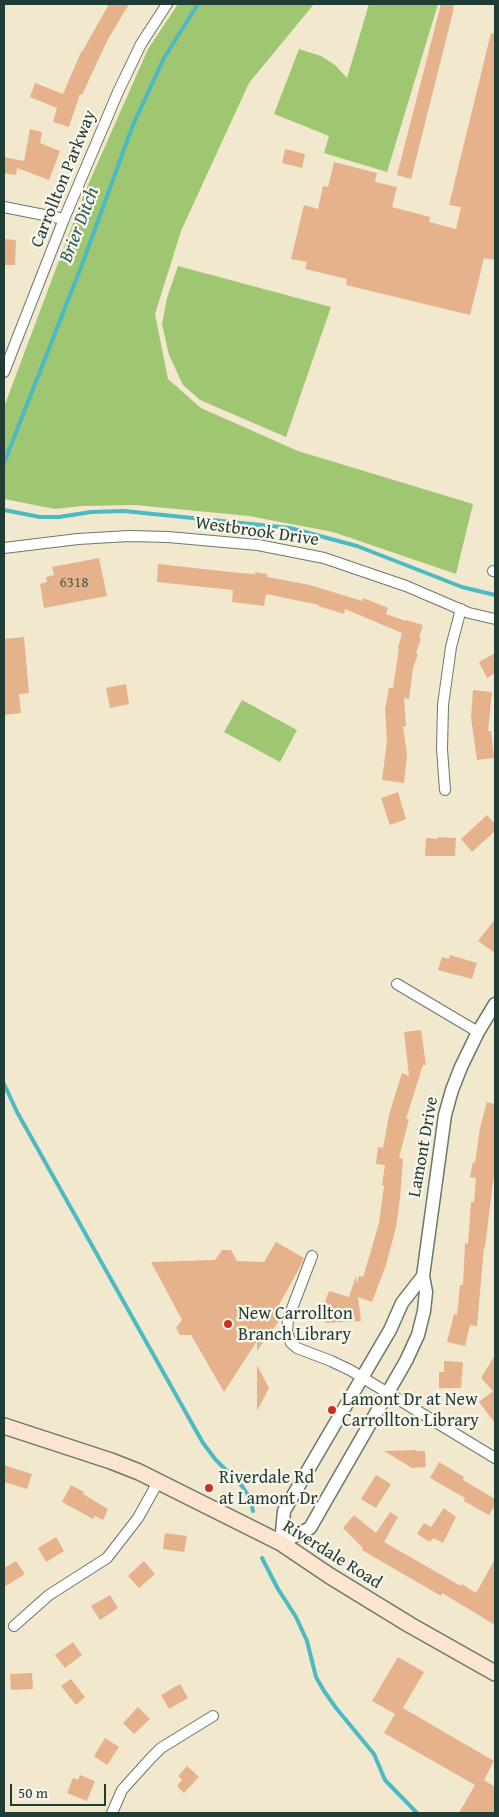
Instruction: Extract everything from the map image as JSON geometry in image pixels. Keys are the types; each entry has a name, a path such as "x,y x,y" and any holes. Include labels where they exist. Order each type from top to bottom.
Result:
{"main road":[{"name":"Riverdale Road","path":"4,1426 111,1461 158,1482 281,1543 330,1576 410,1625 495,1674"}],"street":[{"name":"Carrollton Parkway","path":"4,371 64,219 118,92 141,44 167,4"},
{"path":"4,207 64,219"},
{"name":"Westbrook Drive","path":"4,548 78,539 129,536 168,537 258,545 324,558 406,586 461,610 495,619"},
{"path":"445,790 442,749 443,706 451,647 461,610"},
{"path":"397,984 478,1032"},
{"name":"Lamont Drive","path":"281,1543 310,1528 406,1361 418,1336 424,1311 426,1292 423,1276 445,1115 452,1090 478,1032 495,1004"},
{"path":"312,1256 288,1319 289,1338 297,1348 331,1361 362,1377 495,1458"},
{"path":"281,1543 284,1511 390,1330 402,1303 423,1276"},
{"path":"14,1626 49,1595 108,1558 138,1518 158,1482"},
{"path":"112,1813 122,1790 150,1758 161,1748 213,1716"}],"green space":[{"path":"178,4 314,4 249,83 181,231 155,314 168,379 201,408 298,451 473,504 456,574 333,532 249,516 135,505 82,506 55,509 4,499 4,407 84,194 148,49"},
{"path":"369,4 438,4 387,172 324,153 329,136 274,114 299,49 321,56 335,65 347,78"},
{"path":"178,266 331,307 286,437 200,400 183,385 169,355 162,324 167,298"},
{"path":"242,700 297,730 280,762 224,732"}],"building":[{"path":"109,4 129,4 108,39 82,95 80,94 69,127 53,122 57,108 30,97 35,83 63,94 81,52"},
{"path":"441,4 454,4 453,12 411,179 397,175"},
{"path":"491,33 495,34 495,260 484,258 470,315 346,285 347,279 305,269 307,262 291,259 304,205 318,209 323,186 328,187 334,162 377,173 375,182 397,187 392,207 430,217 429,222 456,229 461,207 449,205"},
{"path":"30,129 42,132 40,143 60,151 49,180 17,168 16,175 4,173 4,157 24,161"},
{"path":"285,149 305,154 302,168 282,163"},
{"path":"4,239 16,240 15,265 4,265"},
{"path":"99,558 107,596 44,608 40,584 47,582 46,577 54,575 52,567"},
{"path":"158,564 267,574 267,577 310,585 362,601 363,598 388,608 386,614 423,625 416,653 418,654 413,668 409,699 404,698 406,726 403,727 407,754 404,783 382,780 387,741 385,709 389,688 393,688 398,648 402,633 345,609 344,614 319,605 266,594 264,606 232,602 233,590 157,582"},
{"path":"24,637 29,693 19,694 21,713 4,715 4,639"},
{"path":"495,653 495,673 487,678 479,662"},
{"path":"126,684 129,704 110,708 106,688"},
{"path":"473,690 492,692 488,731 491,731 494,758 477,760 471,718"},
{"path":"398,792 406,819 390,825 381,798"},
{"path":"487,815 495,824 495,831 472,852 461,839"},
{"path":"438,837 456,838 455,856 425,856 426,838 438,839"},
{"path":"495,919 495,953 478,941"},
{"path":"450,955 477,963 472,979 438,970 442,957 449,959"},
{"path":"421,1030 426,1065 423,1065 406,1119 409,1119 399,1158 403,1159 400,1198 396,1227 386,1265 372,1302 358,1297 361,1321 325,1323 323,1307 329,1291 349,1297 356,1276 357,1283 359,1276 363,1277 379,1223 384,1186 382,1185 385,1165 376,1164 378,1147 383,1148 389,1115 402,1073 409,1076 404,1032"},
{"path":"487,1102 495,1104 495,1167 484,1247 477,1326 470,1325 465,1346 447,1342 454,1314 457,1315 460,1285 463,1285 465,1243 468,1244 471,1202 474,1202 476,1178 470,1177 473,1162 475,1163 480,1128"},
{"name":"New Carrollton Branch Library","path":"276,1242 304,1258 275,1312 279,1321 257,1351 257,1341 224,1392 191,1335 180,1335 176,1328 182,1320 151,1262 215,1260 222,1250 231,1250 237,1261 264,1262"},
{"path":"495,1355 495,1423 479,1402 493,1391 481,1378"},
{"path":"444,1361 463,1362 461,1388 439,1388 439,1372 444,1372"},
{"path":"257,1365 269,1388 257,1411"},
{"path":"384,1451 425,1451 426,1467 412,1468"},
{"path":"439,1462 464,1477 463,1480 495,1499 495,1505 489,1515 464,1501 465,1498 430,1478"},
{"path":"4,1465 32,1474 27,1489 4,1482"},
{"path":"376,1475 391,1484 376,1508 361,1499"},
{"path":"71,1485 108,1509 103,1520 95,1516 93,1519 62,1502"},
{"path":"444,1508 456,1517 443,1543 433,1538 430,1542 417,1534 424,1523 431,1527"},
{"path":"390,1512 398,1517 384,1542 476,1593 495,1559 495,1625 442,1593 441,1596 362,1550 363,1548 343,1528 354,1515 376,1533"},
{"path":"165,1533 187,1536 184,1552 163,1549"},
{"path":"56,1537 64,1551 46,1562 38,1548"},
{"path":"16,1561 25,1574 4,1587 4,1568"},
{"path":"144,1561 155,1574 139,1588 128,1576"},
{"path":"110,1595 118,1608 100,1620 91,1606"},
{"path":"73,1642 82,1655 65,1668 55,1655"},
{"path":"398,1657 424,1672 403,1708 494,1761 484,1780 495,1787 495,1813 459,1813 475,1785 384,1733 395,1714 372,1701"},
{"path":"32,1673 33,1689 11,1690 10,1674"},
{"path":"71,1679 85,1697 76,1705 61,1686"},
{"path":"180,1684 188,1698 169,1709 161,1695"},
{"path":"138,1707 150,1719 134,1734 123,1723"},
{"path":"105,1738 119,1747 107,1765 94,1756"},
{"path":"187,1766 199,1777 184,1793 177,1786 182,1780 178,1776"},
{"path":"80,1775 95,1781 87,1801 67,1793 73,1778 78,1780"}],"waterway":[{"name":"Brier Ditch","path":"4,463 83,262 133,125 164,58 198,4"},
{"path":"4,510 40,517 124,511 290,528 357,546 462,587 495,595"},
{"path":"4,1084 17,1112 203,1443 215,1459 242,1486 250,1498 253,1511"},
{"path":"262,1558 278,1589 296,1617 307,1641 316,1677 324,1691 374,1754 385,1780 417,1813"}],"place":[{"name":"New Carrollton Branch Library","path":"228,1324"},
{"name":"Lamont Dr at New Carrollton Library","path":"332,1410"},
{"name":"Riverdale Rd at Lamont Dr","path":"209,1488"}]}
